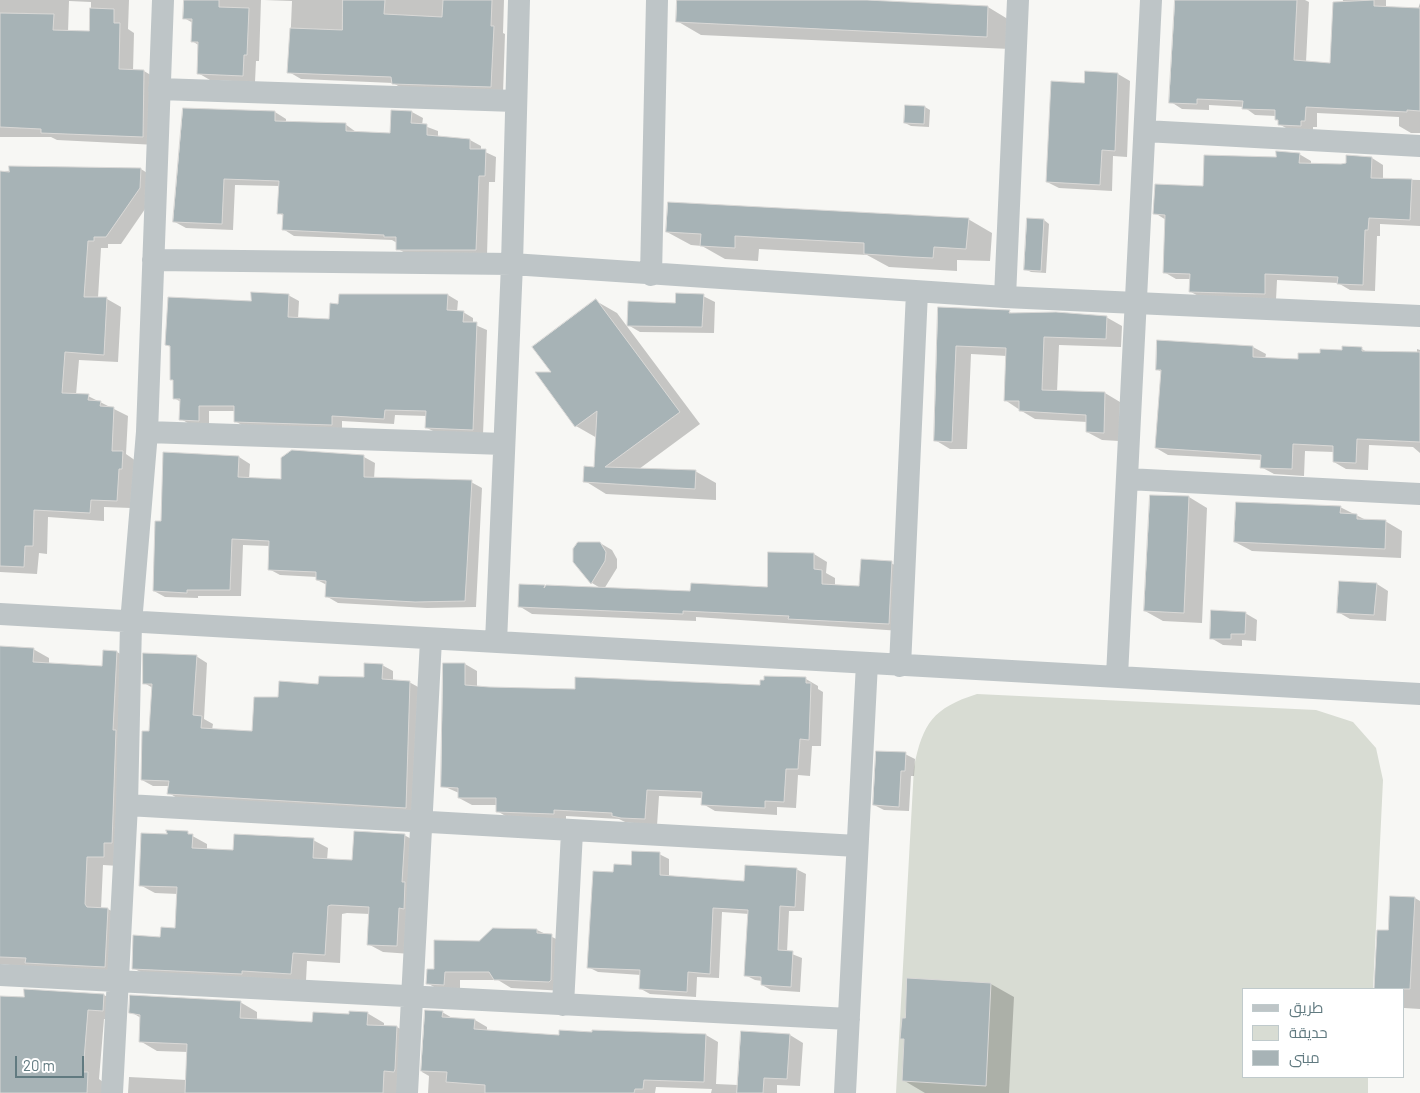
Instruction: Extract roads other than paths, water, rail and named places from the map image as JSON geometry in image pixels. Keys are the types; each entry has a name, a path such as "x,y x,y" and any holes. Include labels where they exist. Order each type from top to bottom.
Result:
{"street":[{"path":"112,1093 127,805 131,623 147,432 163,0"},
{"path":"496,642 512,264 514,101 519,0"},
{"path":"651,275 657,0"},
{"path":"1005,298 1018,0"},
{"path":"1117,676 1151,0"},
{"path":"159,89 514,101"},
{"path":"1145,131 1420,146"},
{"path":"153,260 512,264 1005,298 1420,316"},
{"path":"900,666 917,292"},
{"path":"147,432 504,444"},
{"path":"1128,478 1420,494"},
{"path":"0,614 431,640 496,642 1420,694"},
{"path":"408,1093 411,996 423,823 431,640"},
{"path":"845,1093 867,664"},
{"path":"127,805 572,832 857,846"},
{"path":"563,1005 572,832"},
{"path":"0,975 849,1019"}]}
